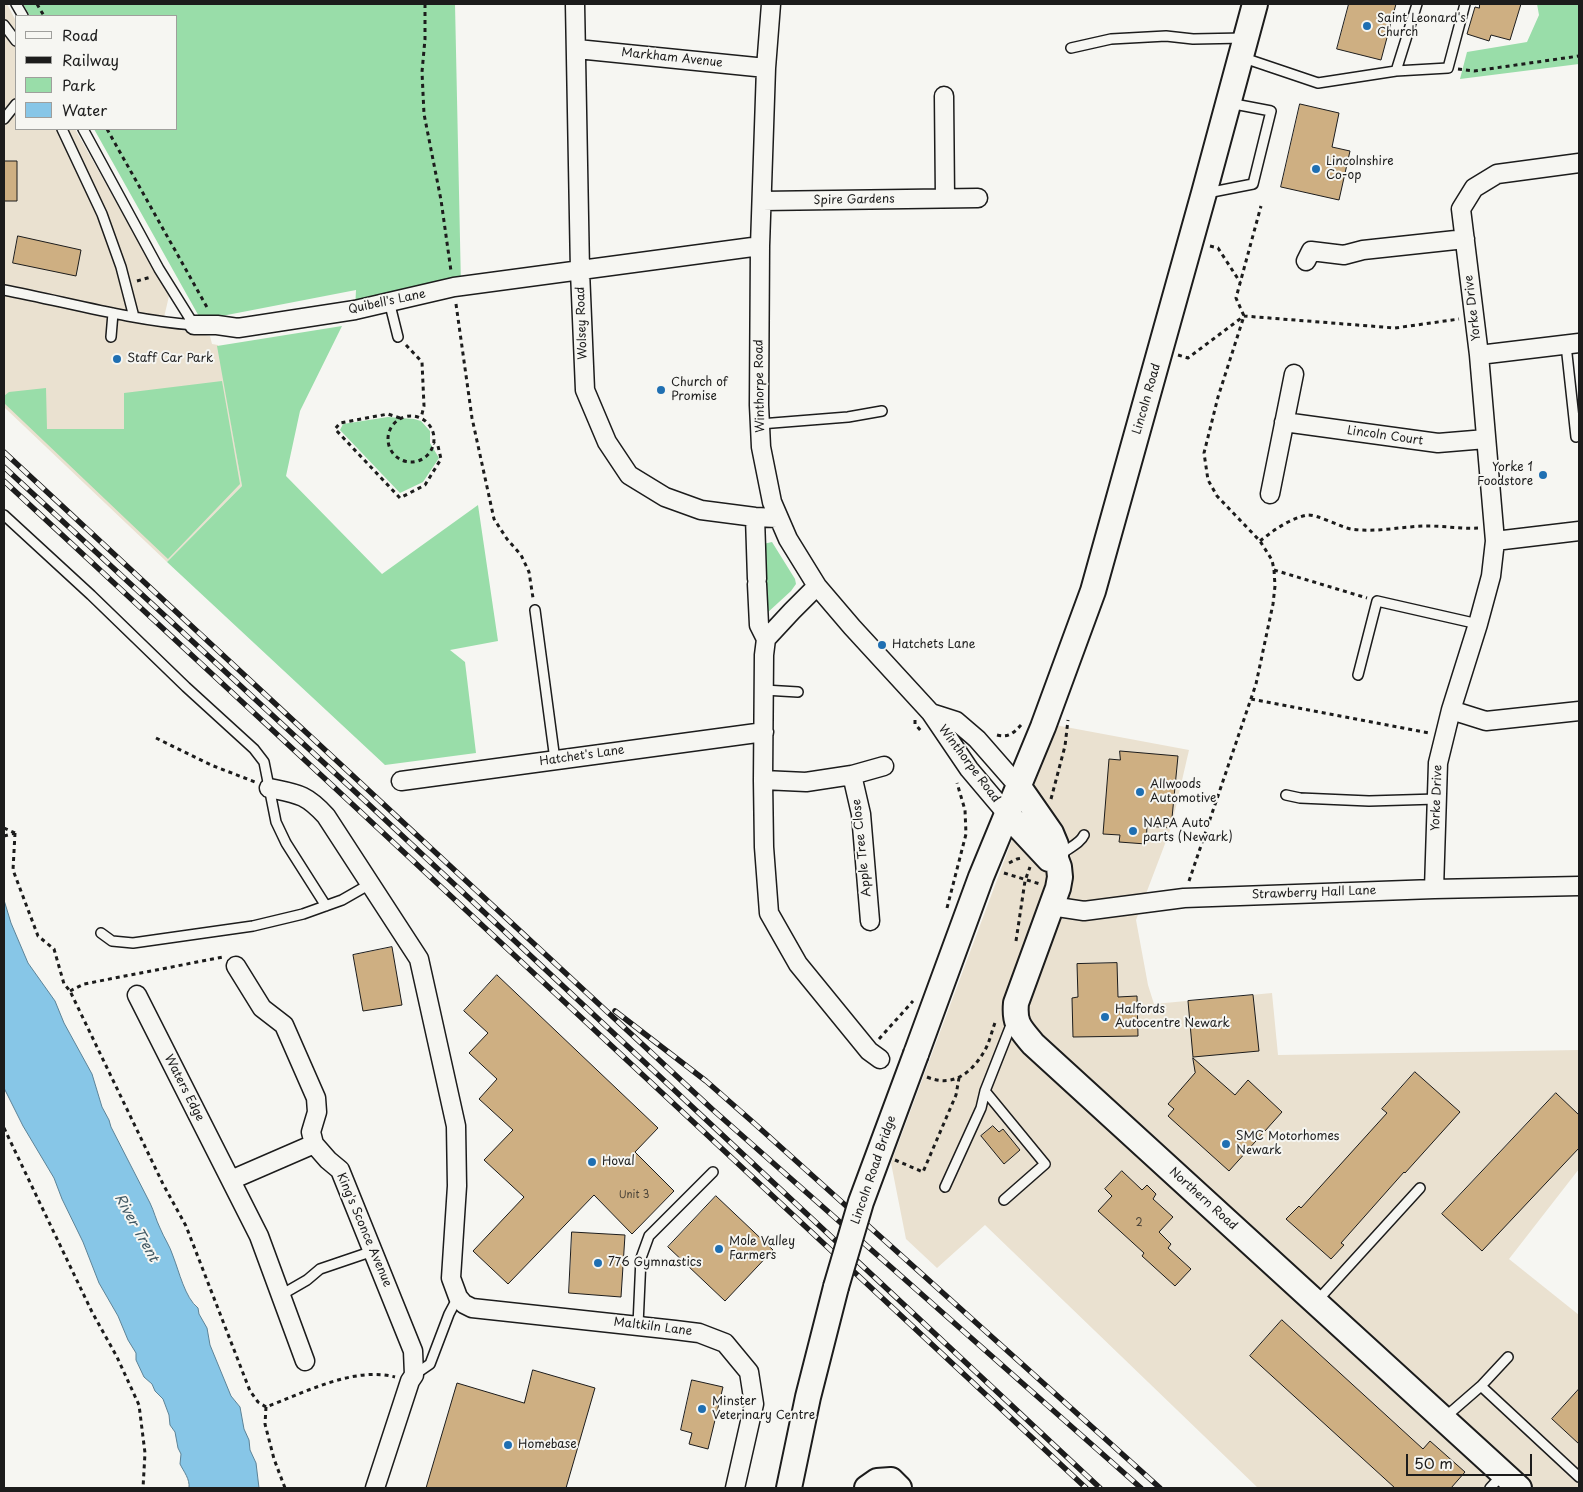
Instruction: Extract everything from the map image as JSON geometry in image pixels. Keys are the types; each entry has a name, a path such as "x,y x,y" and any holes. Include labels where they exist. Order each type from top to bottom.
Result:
{"main road":[{"name":"Lincoln Road","path":"1007,814 1093,591 1255,4"},
{"path":"1006,1015 1016,1003 1058,888 1060,877 1056,859 1056,845 1051,833 1019,787"},
{"path":"1007,814 1049,859 1056,859"},
{"name":"Lincoln Road Bridge","path":"789,1488 808,1397 836,1287 861,1202 920,1065 981,877 1007,814"},
{"name":"Northern Road","path":"1006,1015 1033,1044 1443,1419 1504,1484"},
{"path":"867,1488 877,1481 895,1484"}],"street":[{"name":"Wolsey Road","path":"575,4 580,271 585,390 607,442 630,475 665,497 701,510 777,518"},
{"name":"Winthorpe Road","path":"771,4 766,68 760,246 760,424 761,447 772,502 777,518 788,540 818,586 852,627 925,707 969,768 1007,814"},
{"name":"Markham Avenue","path":"577,49 766,68"},
{"path":"944,96 945,198"},
{"name":"Yorke Drive","path":"1434,889 1438,763 1451,710 1491,576 1494,534 1479,355 1461,209 1474,188 1497,174 1579,163"},
{"name":"Spire Gardens","path":"762,201 978,198"},
{"path":"1306,261 1311,252 1344,255 1363,250 1465,239"},
{"name":"Quibell's Lane","path":"194,325 217,325 238,328 355,310 454,287 760,246"},
{"path":"1479,355 1572,344"},
{"path":"1270,494 1294,374"},
{"name":"Lincoln Court","path":"1284,422 1438,443 1486,439"},
{"path":"755,517 759,625 766,640 764,655 763,780 764,848 769,913 798,964 874,1055"},
{"path":"1494,534 1579,531"},
{"path":"766,640 818,586"},
{"name":"Winthorpe Road","path":"925,707 956,721 977,739 1019,787"},
{"path":"1451,710 1486,721 1579,711"},
{"name":"Hatchet's Lane","path":"401,780 764,732"},
{"path":"763,780 806,782 852,775 884,766"},
{"name":"Apple Tree Close","path":"852,775 861,814 870,921"},
{"path":"270,788 304,796 326,816 419,959 456,1126 457,1186 451,1278 458,1297"},
{"name":"Strawberry Hall Lane","path":"1051,906 1084,911 1184,898 1579,886"},
{"path":"231,1180 314,1144 311,1132 317,1112 316,1098 284,1025 262,1008 236,966"},
{"name":"Waters Edge","path":"137,995 259,1236 305,1361"},
{"name":"King's Sconce Avenue","path":"314,1144 340,1170 413,1350 412,1378 375,1488"},
{"name":"Maltkiln Lane","path":"458,1297 464,1304 472,1308 699,1333 725,1343 749,1372 754,1404 735,1488"}],"lane":[{"path":"16,4 22,15"},
{"path":"1396,71 1417,4"},
{"path":"1071,48 1111,39 1157,36 1193,39 1243,48 1318,83 1396,71 1448,68 1465,4"},
{"path":"4,25 15,40"},
{"path":"1204,193 1253,184 1271,111 1228,103"},
{"path":"4,119 15,105"},
{"path":"62,130 102,214 121,267 134,318"},
{"path":"84,130 159,270 194,325"},
{"path":"4,290 134,318 194,325"},
{"path":"390,301 398,337"},
{"path":"111,337 113,313"},
{"path":"1572,344 1576,437"},
{"path":"760,424 882,412"},
{"path":"4,515 254,749 264,762 279,829 326,906"},
{"path":"1358,675 1377,601 1478,624"},
{"path":"536,610 555,760"},
{"path":"764,690 798,692"},
{"path":"1286,795 1300,798 1369,801 1437,799"},
{"path":"1056,859 1081,841 1084,835"},
{"path":"101,932 112,941 146,943 253,926 303,914 326,906 342,900 370,884"},
{"path":"945,1187 981,1108 1006,1015"},
{"path":"985,1091 1045,1164 1004,1200"},
{"path":"638,1325 640,1258 650,1236 713,1172"},
{"path":"1315,1302 1420,1188"},
{"path":"281,1295 307,1280 320,1269 373,1251"},
{"path":"412,1378 430,1364 448,1314 458,1297"},
{"path":"1443,1419 1481,1386 1508,1357"},
{"path":"1481,1386 1579,1477"}],"path":[{"path":"37,4 43,15"},
{"path":"425,4 425,39 422,72 424,114 441,200 472,418 494,519 507,539 521,555 529,572 536,610"},
{"path":"1448,68 1474,71 1579,56"},
{"path":"108,130 217,325"},
{"path":"1184,898 1256,684 1273,604 1274,570 1272,560 1260,541 1217,496 1208,480 1204,453 1218,397 1244,316 1236,298 1261,206"},
{"path":"1191,240 1218,248 1240,283"},
{"path":"126,284 151,277 155,284"},
{"path":"1161,349 1188,358 1244,316 1395,328 1474,317"},
{"path":"398,337 422,362 424,406 421,418"},
{"path":"400,418 388,414 340,423 335,429 400,498 425,485 441,459 438,446 434,443"},
{"path":"414,415 428,422 432,428 434,443 428,455 417,462 403,461 391,452 388,444 390,429 400,418 414,415"},
{"path":"1260,541 1294,519 1310,515 1350,529 1367,530 1430,526 1466,528 1494,534"},
{"path":"1274,570 1377,601"},
{"path":"1251,699 1444,736"},
{"path":"925,707 915,724 925,736"},
{"path":"1051,802 1065,746 1069,714"},
{"path":"156,738 211,765 270,788"},
{"path":"945,912 966,834 965,810 956,776"},
{"path":"4,828 15,834"},
{"path":"4,836 15,834"},
{"path":"15,834 14,870 38,936 54,949 64,984 70,991 163,1184 186,1226 250,1391 258,1402 266,1407"},
{"path":"1029,858 1017,858 1010,862 1004,873 1041,885"},
{"path":"1015,943 1025,881"},
{"path":"70,991 84,984 224,957 236,966"},
{"path":"874,1055 915,999"},
{"path":"920,1065 944,1082 959,1077 972,1068 986,1049 1006,1015"},
{"path":"888,1157 923,1172 956,1094 959,1077"},
{"path":"4,1128 92,1312 117,1357 139,1405 145,1453 143,1488"},
{"path":"266,1407 341,1379 369,1374 412,1378"},
{"path":"266,1407 265,1424 274,1459 285,1488"}],"shaded area":[{"path":"4,4 7,4 15,19 15,130 76,130 169,296 162,326 210,336 212,344 218,345 242,486 167,562 4,407"},
{"path":"1055,725 1189,750 1171,828 1136,920 1148,985 1154,1004 1272,993 1278,1055 1579,1050 1579,1169 1509,1259 1579,1315 1579,1488 1258,1488 985,1225 937,1268 906,1239 891,1163"}],"green space":[{"path":"23,4 455,4 461,287 355,310 356,290 201,320 95,130 178,130 178,15 29,15"},
{"path":"1537,4 1579,4 1579,64 1460,79 1467,52 1527,42 1539,15"},
{"path":"342,326 300,411 286,476 382,574 478,505 498,641 450,650 465,662 476,753 385,765 167,562 242,486 217,346"},
{"path":"222,381 240,484 168,559 4,403 4,396 9,392 46,388 47,429 124,429 124,393"},
{"path":"388,417 421,421 430,431 430,443 439,458 423,482 400,493 340,430 343,424"},
{"path":"772,542 795,579 796,584 766,614 763,544"}],"water":[{"name":"River Trent","path":"4,900 11,923 28,963 55,1001 64,1023 92,1074 102,1107 111,1127 172,1252 189,1298 198,1308 199,1314 207,1328 210,1345 231,1396 240,1407 250,1450 256,1463 259,1488 189,1488 188,1479 180,1464 181,1454 175,1432 170,1425 169,1415 163,1399 144,1377 136,1360 136,1353 99,1283 54,1178 23,1126 4,1088"}],"building":[{"name":"Saint Leonard's Church","path":"1349,4 1396,4 1381,60 1337,49"},
{"path":"1480,4 1521,4 1510,40 1491,35 1489,41 1467,34 1475,7 1479,8"},
{"name":"Lincolnshire Co-op","path":"1300,104 1339,113 1332,147 1350,151 1339,200 1281,187"},
{"path":"4,161 17,161 17,201 4,201"},
{"path":"18,236 81,250 76,276 13,263"},
{"name":"Allwoods Automotive","path":"1120,751 1178,756 1171,828 1147,826 1146,844 1119,842 1120,835 1103,834 1109,759 1120,760"},
{"path":"392,947 402,1005 363,1011 353,955"},
{"name":"Halfords Autocentre Newark","path":"1117,963 1118,997 1137,996 1138,1036 1073,1037 1072,998 1078,997 1077,964"},
{"path":"497,975 658,1128 635,1152 674,1191 632,1234 594,1195 508,1284 473,1251 524,1197 484,1160 513,1130 479,1099 497,1079 469,1053 488,1033 464,1011"},
{"path":"1253,995 1259,1051 1193,1057 1188,1001"},
{"name":"SMC Motorhomes Newark","path":"1193,1058 1235,1095 1248,1080 1282,1112 1229,1171 1168,1116 1174,1109 1168,1104 1195,1073"},
{"path":"1415,1072 1460,1112 1341,1243 1344,1245 1331,1259 1286,1219 1299,1206 1301,1208 1387,1113 1382,1109"},
{"path":"1556,1093 1579,1115 1579,1148 1482,1251 1442,1214"},
{"path":"993,1126 999,1132 1003,1129 1020,1150 1004,1164 981,1136"},
{"path":"1122,1171 1142,1190 1147,1185 1156,1194 1153,1199 1173,1217 1159,1232 1171,1244 1168,1248 1191,1269 1175,1286 1142,1256 1144,1253 1098,1211 1112,1196 1105,1189"},
{"path":"716,1196 773,1250 725,1301 668,1247"},
{"path":"572,1232 625,1235 621,1297 569,1293"},
{"path":"1282,1320 1423,1449 1430,1441 1465,1472 1451,1488 1395,1488 1250,1356"},
{"name":"Homebase","path":"533,1370 595,1388 566,1488 426,1488 457,1383 524,1403"},
{"name":"Minster Veterinary Centre","path":"692,1380 723,1387 708,1449 689,1444 692,1433 681,1430"},
{"path":"1579,1389 1579,1444 1552,1419"}],"railway":[{"path":"4,452 712,1109 1141,1488"},
{"path":"4,467 363,799 1100,1488"},
{"path":"4,481 1086,1488"},
{"path":"615,1011 706,1081 1160,1488"}],"place":[{"name":"Saint Leonard's Church","path":"1367,26"},
{"name":"Lincolnshire Co-op","path":"1316,169"},
{"name":"Staff Car Park","path":"117,359"},
{"name":"Church of Promise","path":"661,390"},
{"name":"Yorke 1 Foodstore","path":"1543,475"},
{"name":"Hatchets Lane","path":"882,645"},
{"name":"Allwoods Automotive","path":"1140,792"},
{"name":"NAPA Auto parts (Newark)","path":"1133,831"},
{"name":"Halfords Autocentre Newark","path":"1105,1017"},
{"name":"SMC Motorhomes Newark","path":"1226,1144"},
{"name":"Hoval","path":"592,1162"},
{"name":"Mole Valley Farmers","path":"719,1249"},
{"name":"776 Gymnastics","path":"598,1263"},
{"name":"Minster Veterinary Centre","path":"702,1409"},
{"name":"Homebase","path":"508,1445"}]}
